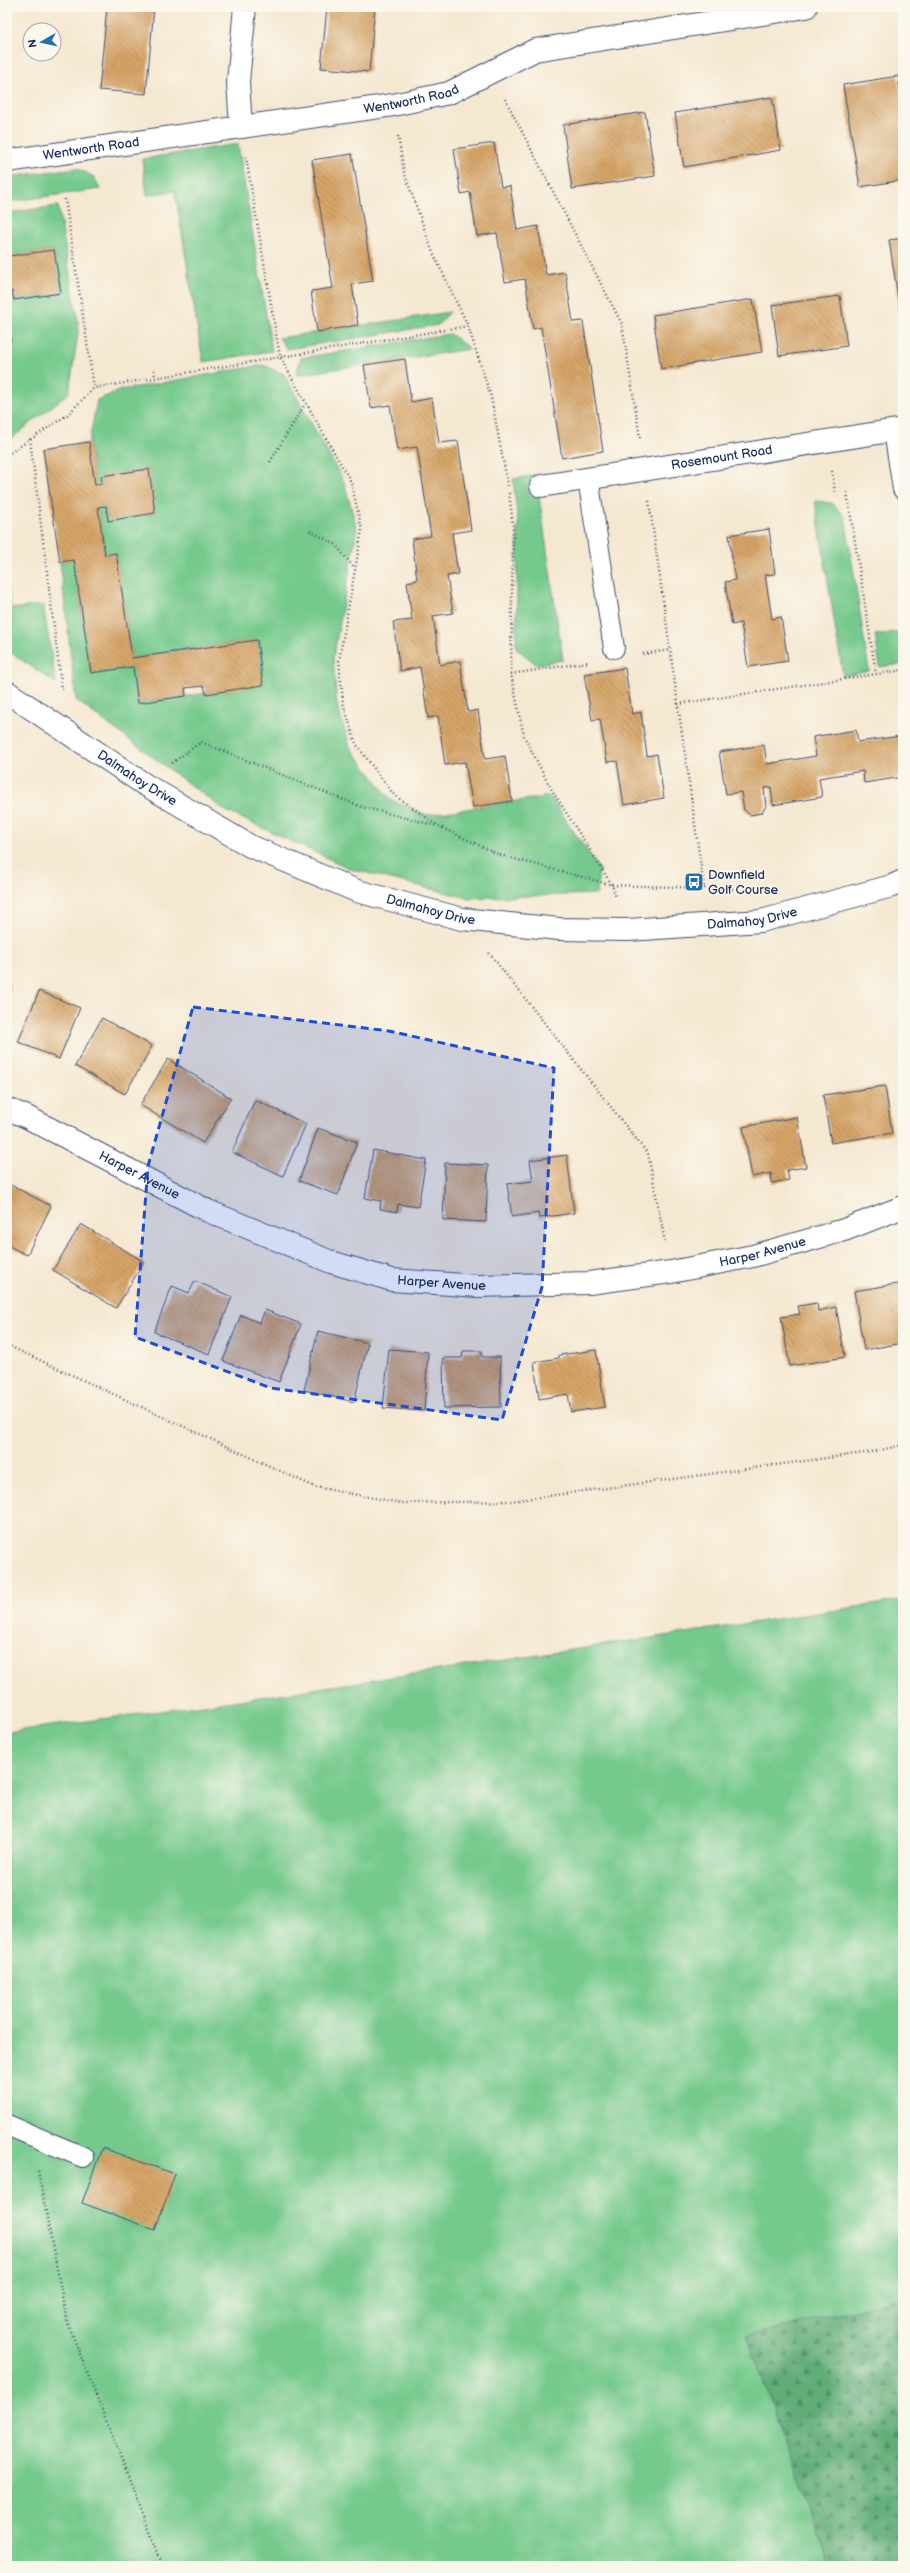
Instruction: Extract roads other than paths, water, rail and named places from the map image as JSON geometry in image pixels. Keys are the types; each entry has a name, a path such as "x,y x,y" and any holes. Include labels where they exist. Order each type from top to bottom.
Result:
{"street":[{"path":"241,127 238,82 245,7"},
{"name":"Wentworth Road","path":"7,161 393,105 449,93 535,50 806,7"},
{"name":"Rosemount Road","path":"541,486 898,430"},
{"name":"Dalmahoy Drive","path":"7,692 144,784 250,846 357,891 462,919 559,929 628,930 761,921 892,886 903,881"},
{"name":"Harper Avenue","path":"7,1110 25,1116 208,1211 331,1262 392,1280 478,1286 589,1283 671,1272 753,1256 844,1230 903,1207"}],"lane":[{"path":"898,430 903,489"},
{"path":"588,478 614,648"},
{"path":"7,2125 83,2157"}],"place":[{"name":"Downfield Golf Course","path":"694,882"}]}
